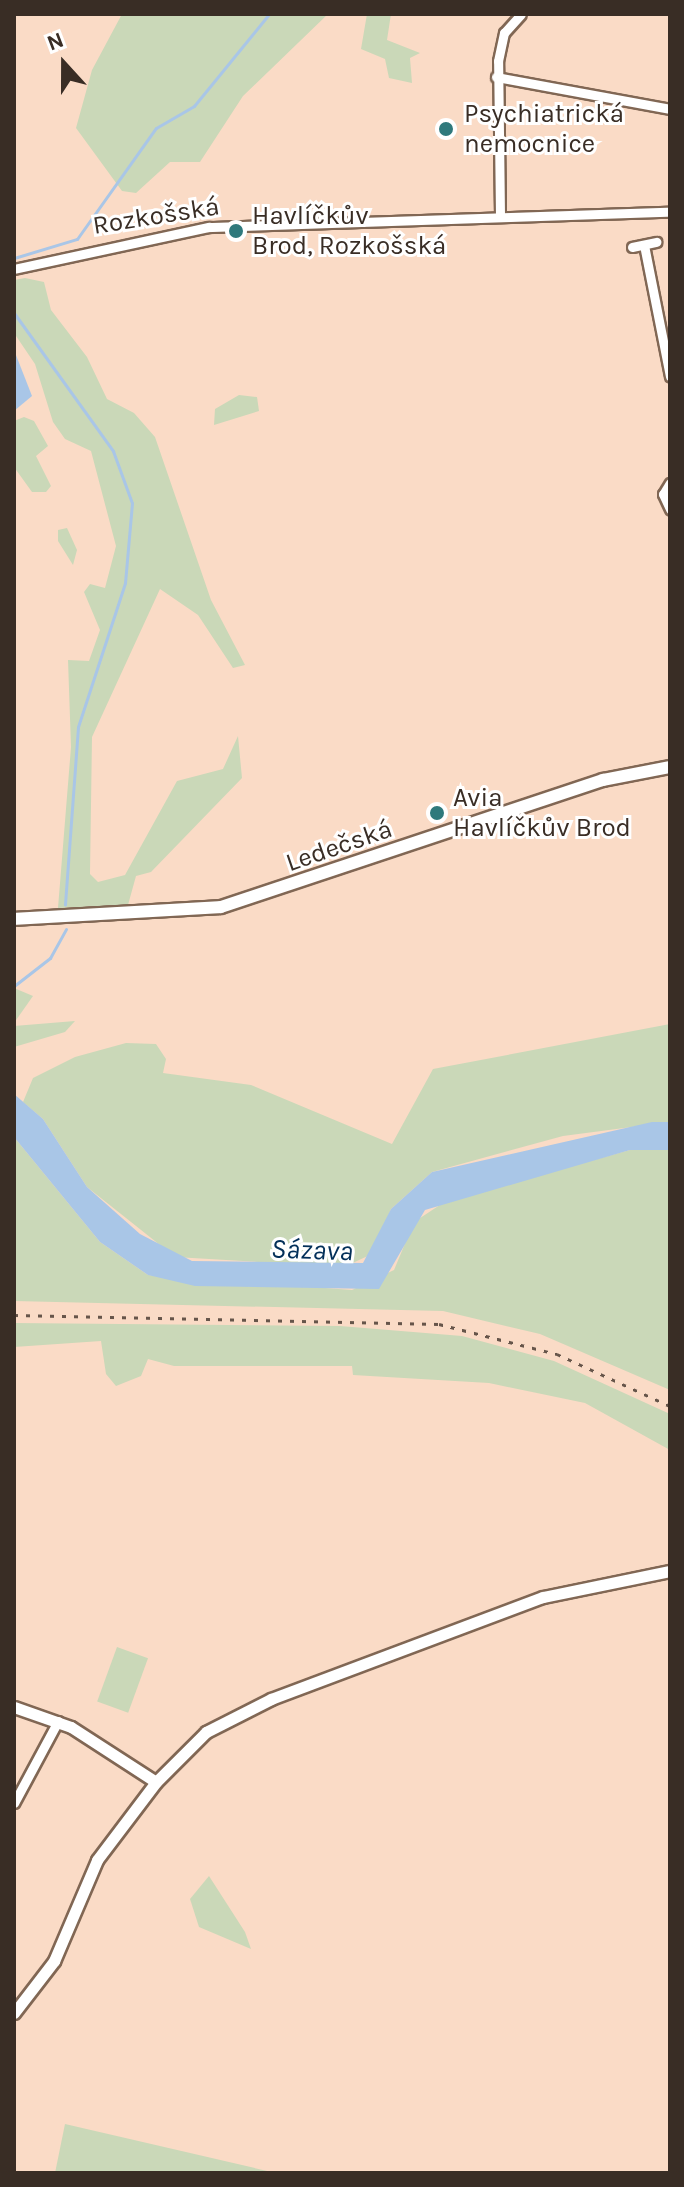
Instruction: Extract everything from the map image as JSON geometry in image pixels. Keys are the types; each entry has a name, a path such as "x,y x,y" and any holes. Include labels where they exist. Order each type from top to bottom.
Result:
{"main road":[{"name":"Ledečská","path":"14,919 221,907 603,780 670,767"}],"street":[{"path":"500,215 496,77 504,33 521,14"},
{"path":"496,77 670,109"},
{"name":"Rozkošská","path":"14,269 178,230 500,215 670,212"},
{"path":"632,247 656,242"},
{"path":"644,245 670,376"},
{"path":"670,483 663,494 670,509"},
{"path":"14,2013 54,1961 97,1860 156,1782 206,1732 271,1699 543,1597 670,1571"},
{"path":"14,1707 58,1721 156,1782"},
{"path":"14,1803 58,1721"}],"green space":[{"path":"122,14 328,14 243,96 200,162 170,162 136,193 122,191 76,128 92,70"},
{"path":"367,14 391,14 387,40 420,53 410,58 412,83 389,78 385,59 361,49"},
{"path":"25,278 44,282 51,310 87,357 107,399 134,413 155,437 211,600 245,665 233,668 198,615 160,589 92,737 90,874 98,882 125,875 177,781 223,769 238,736 242,778 151,872 136,876 128,905 58,908 71,747 68,660 89,661 100,630 84,592 90,584 105,588 116,546 91,451 65,439 53,422 35,364 14,333 14,280"},
{"path":"239,395 257,397 259,411 214,425 215,409"},
{"path":"24,417 34,421 48,446 36,456 51,486 46,492 32,492 14,467 14,421"},
{"path":"67,528 77,550 73,565 58,541 58,530"},
{"path":"14,988 33,996 14,1023"},
{"path":"75,1021 65,1032 14,1047 14,1026"},
{"path":"670,1024 670,1122 563,1136 432,1172 391,1209 372,1254 344,1267 175,1257 87,1187 43,1119 23,1102 33,1078 75,1057 126,1043 156,1044 166,1059 163,1073 251,1085 392,1144 433,1069"},
{"path":"14,1137 100,1242 148,1275 352,1290 394,1270 414,1222 446,1201 630,1150 670,1150 670,1390 540,1334 443,1311 14,1301"},
{"path":"14,1323 340,1326 462,1336 554,1361 670,1414 670,1450 585,1403 489,1383 353,1375 352,1366 174,1366 148,1359 141,1376 116,1386 106,1374 101,1341 14,1347"},
{"path":"117,1647 148,1658 128,1713 97,1702"},
{"path":"209,1876 245,1932 251,1949 199,1927 190,1899"},
{"path":"65,2124 276,2173 55,2173"}],"water":[{"path":"14,350 32,396 14,411"},
{"path":"14,1094 43,1119 87,1187 140,1234 192,1261 363,1263 391,1209 432,1172 652,1122 670,1122 670,1150 630,1150 425,1210 379,1289 195,1286 148,1275 100,1242 14,1137"}],"waterway":[{"path":"14,258 77,239 156,128 194,106 269,14"},
{"path":"14,313 113,451 132,503 125,583 78,727 65,905"},
{"path":"14,986 50,958 66,929"}],"railway":[{"path":"14,1315 439,1324 557,1354 670,1406"}],"place":[{"name":"Psychiatrická nemocnice","path":"446,129"},
{"name":"Havlíčkův Brod, Rozkošská","path":"236,231"},
{"name":"Avia Havlíčkův Brod","path":"437,813"}],"water label":[{"name":"Sázava","path":"312,1250"}]}
